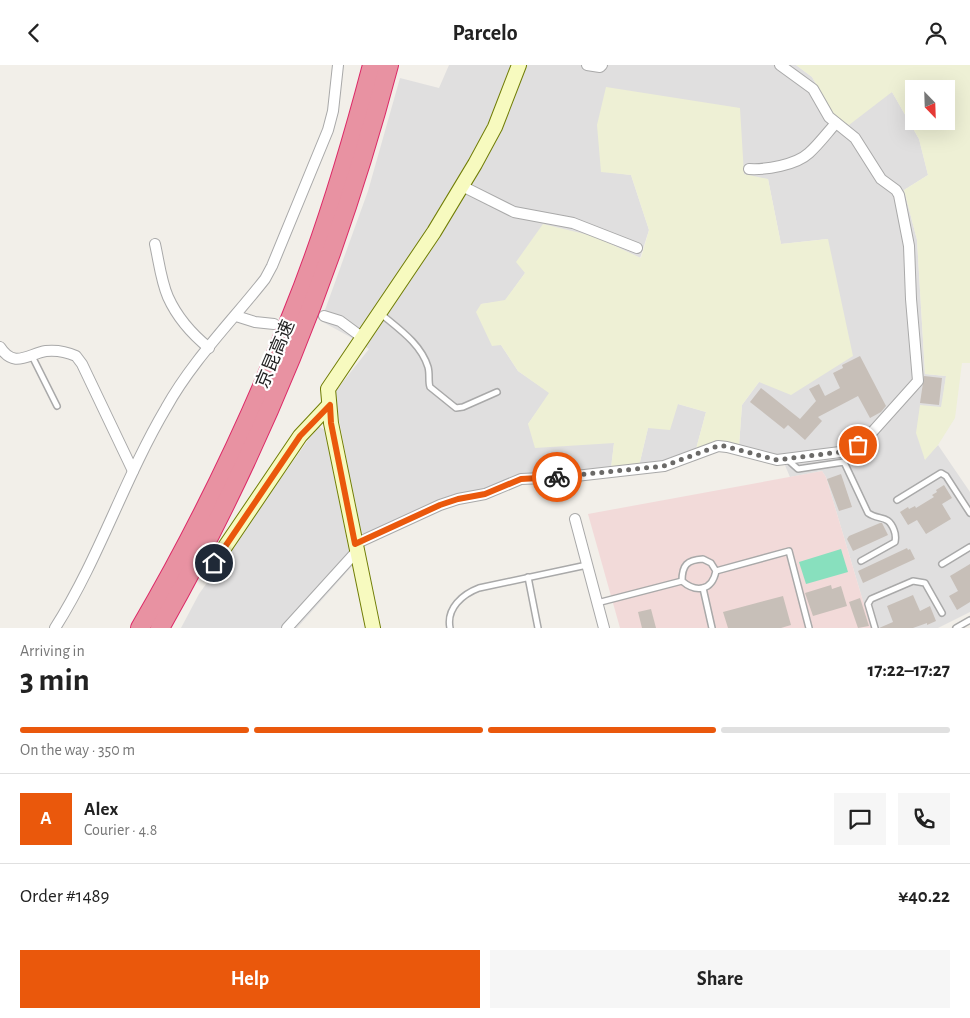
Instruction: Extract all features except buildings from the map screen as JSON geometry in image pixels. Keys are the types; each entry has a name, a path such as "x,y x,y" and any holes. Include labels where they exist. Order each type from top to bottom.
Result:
{"highway":[{"name":"京昆高速","path":"140,628 188,543 223,474 274,359 328,216 358,119 372,65"},
{"name":"京昆高速","path":"160,628 238,481 290,365 349,204 389,65"}],"street":[{"path":"55,628 71,604 133,471 167,406 209,348 266,279 332,120 338,65"},
{"path":"373,628 355,548 331,423 328,389 434,232 462,186 495,127 519,65"},
{"path":"587,65 600,67 602,65"},
{"path":"287,628 355,548 440,505 458,499 485,494 521,479 567,477 664,466 718,446 774,460 788,460 848,451 866,439 918,381 909,246 899,195 896,190 881,179 855,138 827,114 811,87 780,65"},
{"path":"749,169 762,170 794,162 808,154 836,123"},
{"path":"462,186 514,212 573,223 637,248"},
{"path":"155,244 163,282 169,298 180,317 196,338 209,348"},
{"path":"324,316 340,321 363,338"},
{"path":"236,317 274,324"},
{"path":"0,347 8,355 20,359 46,351 70,353 79,358 133,471"},
{"path":"214,563 300,436 330,405"},
{"path":"575,519 604,628"}],"lane":[{"path":"380,313 409,338 426,361 429,370 430,387 453,407 463,407 497,392"},
{"path":"32,355 57,406"},
{"path":"788,460 798,469 844,462 868,513 892,523 896,535 894,542 861,561"},
{"path":"897,501 941,473 946,476 970,513"},
{"path":"942,564 970,547"},
{"path":"716,571 789,551 810,628"},
{"path":"703,559 711,563 716,571 710,585 703,588 695,589 682,581 682,572 686,564 694,560 703,559"},
{"path":"450,628 449,623 454,607 468,591 587,565"},
{"path":"528,577 538,628"},
{"path":"597,603 682,581"},
{"path":"875,628 868,604 871,599 913,581 925,583 942,613"},
{"path":"703,588 712,628"},
{"path":"956,628 970,620"}],"shaded area":[{"path":"449,65 796,65 812,77 836,118 892,92 905,115 905,130 914,130 919,139 928,175 904,190 917,240 925,374 946,376 942,407 924,459 938,445 970,492 970,612 938,628 871,628 826,477 822,471 790,477 781,456 739,446 742,405 759,382 827,239 781,244 768,179 601,171 631,175 649,230 640,258 593,236 525,273 505,301 481,304 501,345 518,371 550,393 528,424 614,443 611,468 518,476 367,535 360,532 334,393 369,349 321,321 368,191 400,78 439,88"},
{"path":"678,404 706,412 696,449 668,463 639,466 648,428"},
{"path":"318,426 325,430 352,566 297,628 181,628 199,594"},
{"path":"822,471 826,477 871,628 620,628 588,514"}],"green space":[{"path":"796,65 970,65 970,363 962,363 955,418 938,445 925,460 916,433 920,405 941,407 946,376 925,374 917,240 904,190 928,175 919,139 914,130 955,130 955,80 905,80 905,115 892,92 849,125 836,118 812,77"},
{"path":"606,87 740,108 744,174 768,179 781,244 828,239 853,356 791,395 759,382 742,405 739,446 696,449 706,412 678,404 670,430 648,428 639,466 611,468 614,443 535,448 528,424 549,393 518,371 501,345 492,346 476,312 481,304 505,300 525,273 516,262 543,224 593,236 641,258 649,230 631,175 601,172 597,125"},
{"path":"841,549 848,572 806,584 799,562"}],"way so far":[{"path":"557,477 664,466 718,446 774,460 788,460 848,451 858,445"}],"route":[{"path":"214,563 300,436 330,405 331,423 355,544 440,505 458,499 485,494 521,479 557,477"}]}
